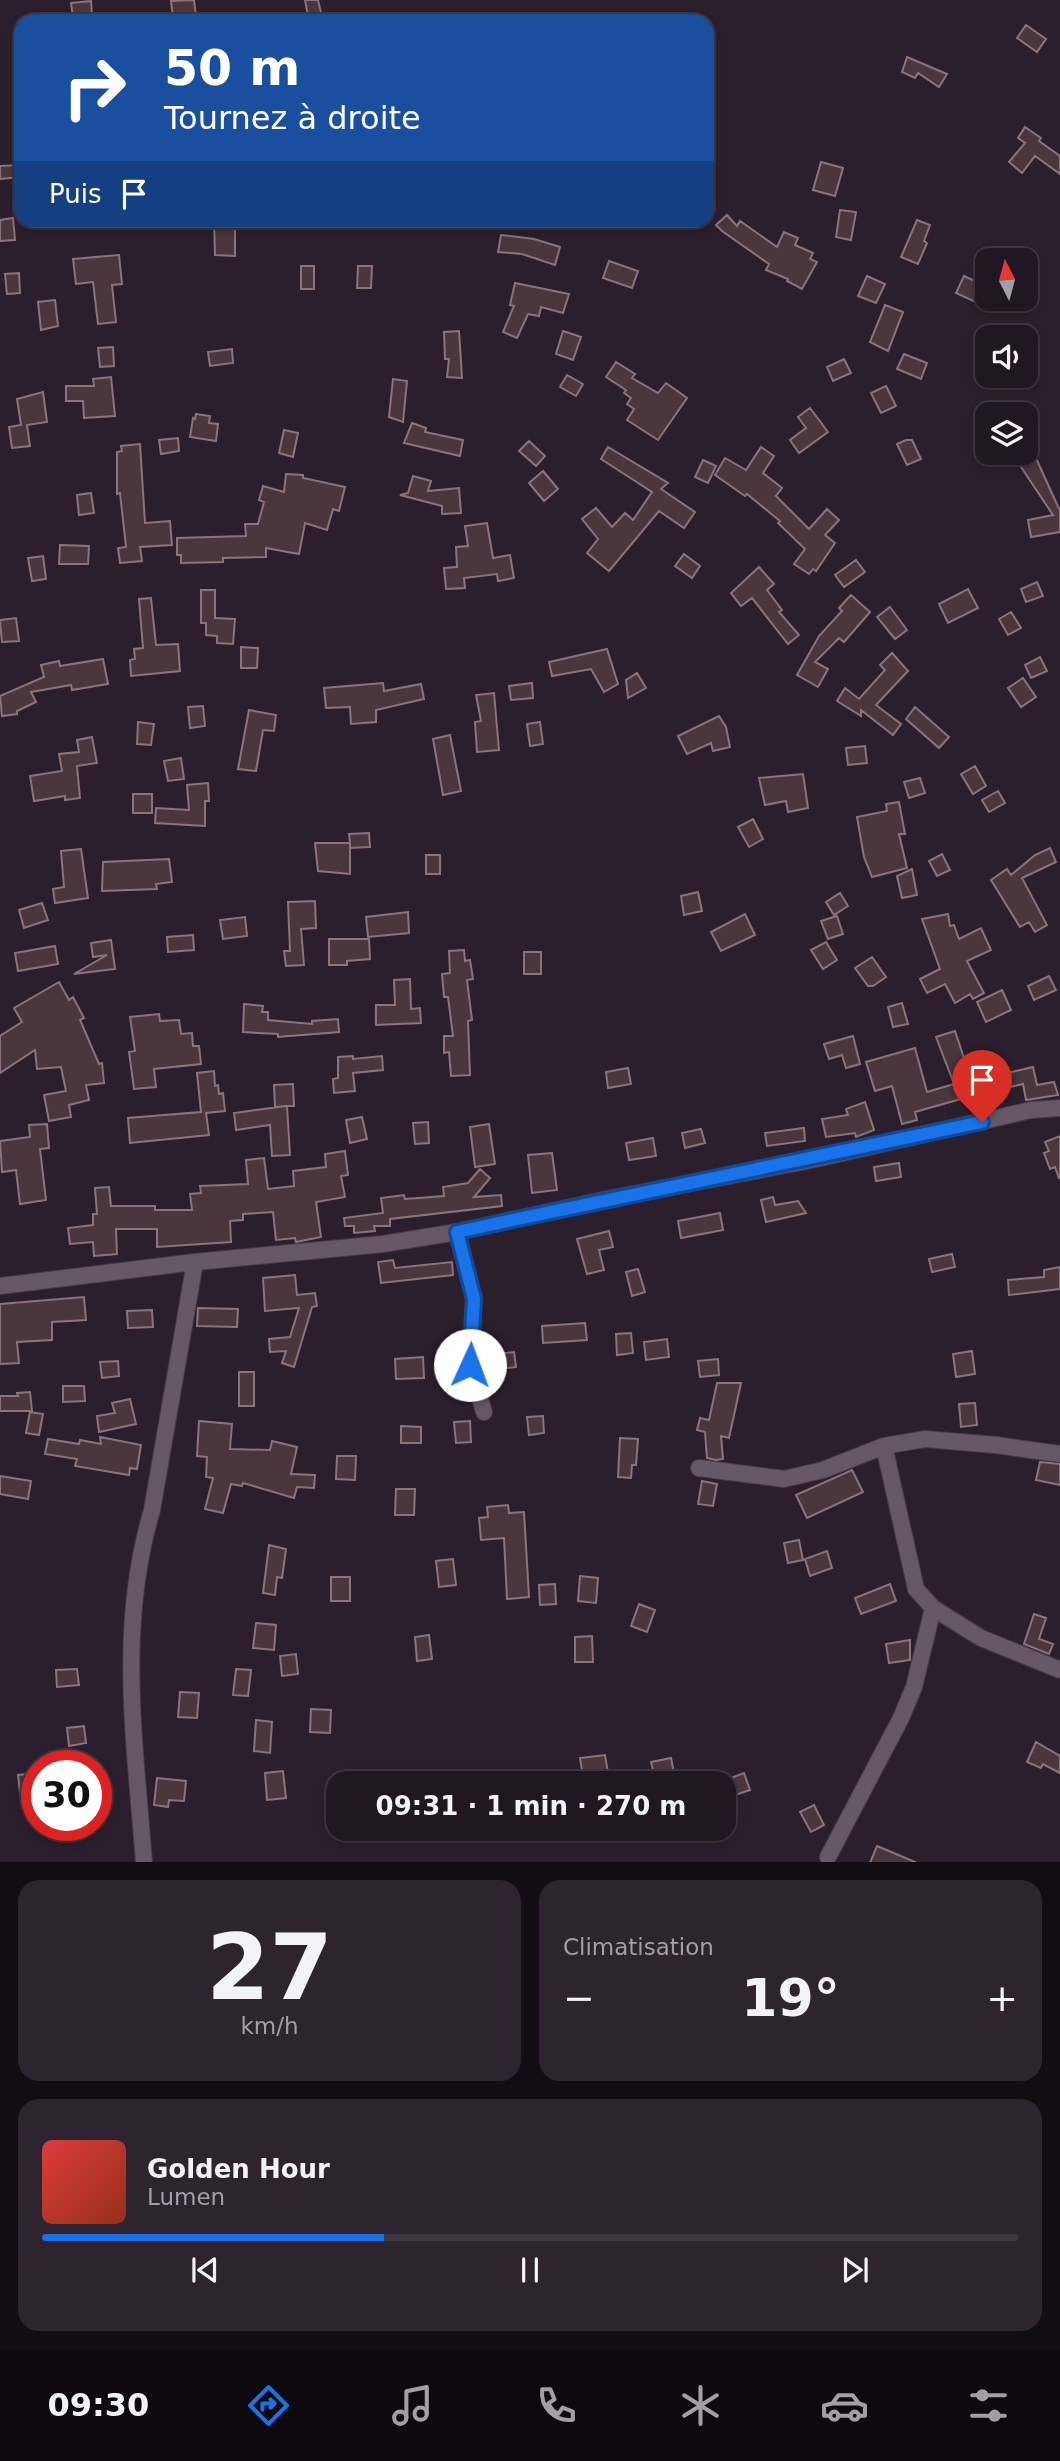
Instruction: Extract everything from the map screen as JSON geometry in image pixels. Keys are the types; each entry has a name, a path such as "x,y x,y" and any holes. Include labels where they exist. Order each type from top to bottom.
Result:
{"street":[{"path":"0,1286 195,1262 383,1244 457,1232 608,1199 811,1160 1031,1110 1060,1108"},
{"path":"457,1232 474,1299 470,1365 484,1412"},
{"path":"144,1862 129,1677 131,1615 142,1542 152,1510 195,1262"},
{"path":"699,1468 784,1479 823,1471 884,1446 925,1439 1060,1454"},
{"path":"884,1446 916,1589 933,1608 989,1642 1060,1670"},
{"path":"828,1857 901,1718 914,1687 933,1608"}],"building":[{"path":"194,0 196,14 173,14 171,1"},
{"path":"305,0 318,0 321,14 308,14"},
{"path":"91,1 92,14 73,14 71,3"},
{"path":"1026,25 1046,39 1037,52 1017,38"},
{"path":"907,57 947,74 939,87 918,73 915,78 902,72"},
{"path":"1025,127 1060,156 1060,174 1035,156 1022,173 1009,162 1025,143 1018,138"},
{"path":"821,162 843,168 835,196 813,190"},
{"path":"14,165 14,178 0,179 0,166"},
{"path":"840,210 856,212 851,240 836,237"},
{"path":"727,215 737,226 740,221 777,247 784,232 798,238 795,245 813,253 810,259 817,262 802,289 787,281 788,279 766,270 769,264 722,231 716,225"},
{"path":"13,218 15,240 0,241 0,220"},
{"path":"917,220 930,225 924,241 927,243 918,264 901,257"},
{"path":"214,228 235,228 235,256 215,255"},
{"path":"501,235 534,239 560,247 555,265 522,254 498,252"},
{"path":"119,255 122,284 112,285 116,322 98,324 93,282 76,284 73,259"},
{"path":"609,261 638,271 632,288 603,278"},
{"path":"301,266 314,266 314,289 301,289"},
{"path":"358,266 372,266 371,288 357,288"},
{"path":"19,273 20,293 7,294 5,274"},
{"path":"867,276 885,284 876,303 858,296"},
{"path":"964,276 975,281 975,302 956,293"},
{"path":"515,283 569,294 563,313 541,307 539,316 528,314 517,338 503,332 514,306 510,305"},
{"path":"55,300 58,326 41,330 38,302"},
{"path":"885,305 903,312 888,351 870,342"},
{"path":"459,331 462,378 447,377 449,359 445,359 444,332"},
{"path":"563,331 581,337 573,360 556,354"},
{"path":"113,347 114,366 100,367 98,348"},
{"path":"232,349 233,363 210,366 208,352"},
{"path":"904,354 927,363 921,379 897,369"},
{"path":"844,359 851,373 833,381 827,367"},
{"path":"616,362 635,374 632,378 658,393 666,383 687,398 658,440 627,420 634,409 627,404 631,398 624,393 626,390 606,377"},
{"path":"567,375 583,384 576,396 560,387"},
{"path":"111,377 115,416 84,418 83,401 66,401 66,386 94,386 93,379"},
{"path":"393,379 407,381 403,422 389,417"},
{"path":"886,386 896,406 881,413 871,393"},
{"path":"43,392 47,422 27,425 30,446 12,448 9,427 21,425 17,399"},
{"path":"810,408 828,432 799,453 790,440 806,428 798,417"},
{"path":"196,414 210,416 209,423 218,424 216,441 190,437"},
{"path":"412,423 426,428 425,432 463,440 460,456 404,443"},
{"path":"284,430 298,433 293,457 279,453"},
{"path":"178,438 179,451 161,454 159,440"},
{"path":"912,440 921,459 907,465 897,444"},
{"path":"529,441 545,456 536,466 519,451"},
{"path":"140,444 145,523 170,521 172,545 140,547 142,561 120,563 118,548 126,547 120,493 117,494 117,452 122,451 121,446"},
{"path":"608,447 668,483 661,489 695,512 684,528 659,511 609,571 587,553 598,539 582,519 596,508 612,527 625,513 633,520 652,492 601,459"},
{"path":"761,447 774,456 763,473 782,488 776,496 809,529 827,509 839,520 825,535 835,543 816,571 813,569 809,574 794,564 805,549 778,523 780,521 747,494 745,496 715,475 725,458 746,470"},
{"path":"703,460 716,466 708,483 695,477"},
{"path":"1038,463 1060,511 1060,532 1031,537 1028,520 1053,515 1020,465 1038,465"},
{"path":"543,471 558,489 544,501 529,483"},
{"path":"286,474 303,475 303,478 345,487 339,511 333,509 327,530 305,523 299,554 266,548 266,557 181,563 181,555 177,555 177,538 246,536 245,524 258,524 264,502 259,500 263,486 284,492"},
{"path":"413,476 431,481 428,491 459,488 461,513 442,514 442,506 400,495 408,493"},
{"path":"91,493 94,513 79,515 77,495"},
{"path":"487,523 493,558 510,555 514,578 498,581 497,574 464,578 465,588 446,589 444,568 457,567 456,547 468,546 465,526"},
{"path":"60,545 89,546 88,564 59,564"},
{"path":"684,554 700,566 692,578 675,566"},
{"path":"43,556 46,579 32,581 28,558"},
{"path":"856,560 865,572 844,587 835,575"},
{"path":"759,567 774,584 767,590 782,610 779,612 799,635 788,644 752,598 741,606 731,593"},
{"path":"1037,582 1043,596 1026,602 1021,589"},
{"path":"968,589 978,608 948,623 939,604"},
{"path":"201,590 215,590 215,618 235,619 233,644 217,643 217,636 206,635 206,623 201,623"},
{"path":"851,595 870,612 844,642 839,638 815,662 828,669 818,687 797,675 819,636 842,611 839,608"},
{"path":"151,598 156,645 178,644 180,671 131,676 130,660 135,659 134,649 143,648 139,599"},
{"path":"890,607 907,630 895,639 877,617"},
{"path":"1011,612 1021,628 1008,635 999,619"},
{"path":"16,618 19,641 2,642 0,620"},
{"path":"241,647 258,648 257,668 241,668"},
{"path":"607,649 618,684 604,692 591,669 552,676 549,662"},
{"path":"892,653 908,671 876,705 901,724 893,735 861,710 861,716 837,701 845,688 859,699 885,670 880,665"},
{"path":"1040,657 1047,671 1031,678 1025,665"},
{"path":"103,659 108,684 72,690 71,685 31,692 36,702 17,711 17,714 2,716 0,696 44,677 41,665 59,661 60,666"},
{"path":"637,673 646,688 628,698 626,680"},
{"path":"1023,678 1036,697 1021,707 1008,688"},
{"path":"383,683 384,691 421,684 424,699 376,710 376,722 351,724 350,707 326,708 324,688"},
{"path":"532,683 533,698 511,700 509,686"},
{"path":"494,693 499,750 477,752 475,722 481,721 476,695"},
{"path":"203,706 205,726 190,728 188,707"},
{"path":"915,707 949,737 939,748 906,719"},
{"path":"249,710 276,715 274,731 263,730 256,771 238,769"},
{"path":"719,716 726,727 730,747 713,751 711,743 687,754 678,736"},
{"path":"138,722 154,724 151,745 137,744"},
{"path":"540,722 543,744 530,746 527,724"},
{"path":"450,735 461,791 443,795 433,739"},
{"path":"92,737 97,763 77,766 80,798 65,800 65,796 34,801 30,776 62,771 59,754 79,752 77,740"},
{"path":"865,746 867,763 848,765 846,748"},
{"path":"181,758 184,779 168,781 164,761"},
{"path":"975,766 986,786 973,794 961,774"},
{"path":"803,774 808,808 788,812 786,801 765,805 759,778"},
{"path":"920,778 925,793 909,798 904,782"},
{"path":"208,783 209,801 205,801 205,826 155,823 156,808 189,810 187,785"},
{"path":"998,791 1005,803 989,812 982,800"},
{"path":"133,794 152,794 152,813 133,813"},
{"path":"899,802 905,834 899,834 907,868 872,877 864,857 857,817 887,811 886,804"},
{"path":"753,819 763,839 749,847 738,827"},
{"path":"369,833 370,847 350,848 350,874 318,871 315,843 350,843 349,834"},
{"path":"1050,848 1056,862 1022,878 1047,925 1035,932 1029,922 1020,927 991,880 1007,869 1011,875 1035,855"},
{"path":"81,849 88,898 55,903 53,889 64,887 61,851"},
{"path":"942,854 950,870 937,876 929,861"},
{"path":"426,855 440,855 440,874 426,874"},
{"path":"169,859 172,882 156,884 157,889 102,891 103,862"},
{"path":"912,869 917,895 902,898 897,876"},
{"path":"698,892 702,911 684,915 681,896"},
{"path":"840,893 848,906 834,915 826,902"},
{"path":"315,901 316,928 301,929 304,965 286,966 284,951 290,951 288,902"},
{"path":"42,903 48,920 24,928 19,910"},
{"path":"408,912 409,933 368,937 366,917"},
{"path":"745,914 755,935 721,951 711,932"},
{"path":"948,914 950,926 954,925 959,939 981,928 991,950 967,961 984,993 973,999 970,994 955,1003 945,984 927,993 920,979 940,969 922,919"},
{"path":"837,916 843,934 828,939 821,921"},
{"path":"245,917 247,936 223,939 220,920"},
{"path":"193,935 194,950 168,952 167,937"},
{"path":"329,939 369,939 370,959 347,961 347,965 329,965"},
{"path":"111,940 115,969 74,974 107,955 93,957 91,943"},
{"path":"826,942 837,960 823,969 811,950"},
{"path":"55,946 58,964 18,971 15,953"},
{"path":"464,950 465,961 470,960 473,979 467,980 472,1020 468,1021 470,1075 451,1076 449,1052 444,1053 444,1036 453,1036 442,974 450,973 449,951"},
{"path":"524,952 541,952 541,974 524,974"},
{"path":"872,957 886,977 873,986 868,986 855,968"},
{"path":"1049,976 1056,990 1034,1000 1028,986"},
{"path":"410,979 411,1009 420,1008 421,1023 376,1025 376,1005 395,1005 394,980"},
{"path":"59,982 69,1000 73,997 84,1018 80,1020 99,1064 102,1063 104,1083 86,1085 89,1100 69,1105 71,1117 49,1121 44,1095 66,1091 61,1067 37,1069 35,1050 0,1073 0,1036 22,1022 14,1008"},
{"path":"1002,990 1011,1010 986,1022 977,1002"},
{"path":"902,1003 908,1024 893,1027 888,1007"},
{"path":"244,1004 263,1006 262,1012 268,1012 268,1020 312,1024 312,1021 338,1019 339,1032 278,1037 278,1034 243,1032"},
{"path":"159,1014 160,1021 179,1020 181,1034 192,1033 193,1046 199,1046 201,1064 154,1069 156,1087 134,1089 129,1052 135,1051 130,1017"},
{"path":"955,1031 969,1073 981,1068 989,1091 915,1112 917,1120 902,1124 892,1086 875,1091 866,1062 915,1048 927,1092 954,1084 936,1037"},
{"path":"853,1036 860,1064 846,1068 842,1055 829,1059 824,1044"},
{"path":"353,1056 353,1059 382,1056 383,1070 353,1073 355,1091 334,1093 333,1079 338,1078 338,1057"},
{"path":"1033,1067 1037,1085 1054,1082 1058,1095 1026,1100 1023,1084 1010,1087 1007,1073"},
{"path":"628,1068 631,1084 608,1088 606,1072"},
{"path":"214,1071 215,1086 218,1085 219,1094 223,1093 225,1111 206,1113 209,1135 130,1143 128,1118 201,1112 197,1073"},
{"path":"293,1084 294,1106 287,1106 290,1155 272,1156 270,1125 236,1130 234,1113 286,1106 275,1107 274,1085"},
{"path":"865,1102 874,1130 856,1137 855,1133 826,1137 822,1119 848,1115 846,1109"},
{"path":"362,1117 367,1139 350,1143 346,1120"},
{"path":"428,1122 429,1143 415,1144 413,1123"},
{"path":"47,1124 49,1148 40,1149 46,1200 20,1204 16,1170 2,1172 0,1141 30,1137 29,1125"},
{"path":"489,1124 495,1164 475,1167 470,1127"},
{"path":"804,1128 805,1141 767,1146 765,1133"},
{"path":"701,1129 705,1143 685,1148 682,1133"},
{"path":"1060,1136 1059,1178 1055,1167 1050,1169 1044,1153 1049,1151 1045,1142"},
{"path":"653,1138 656,1156 629,1160 626,1143"},
{"path":"345,1151 348,1175 341,1176 345,1197 316,1202 321,1237 296,1242 295,1238 276,1240 273,1212 243,1214 243,1220 230,1221 231,1242 157,1247 157,1229 116,1229 117,1254 94,1256 93,1242 70,1244 68,1228 93,1225 93,1214 97,1214 95,1188 109,1187 111,1206 155,1206 155,1210 192,1210 190,1194 201,1193 200,1186 248,1184 246,1160 264,1158 268,1189 294,1186 293,1171 326,1167 325,1154"},
{"path":"552,1153 557,1190 532,1193 528,1155"},
{"path":"899,1163 901,1177 876,1181 874,1167"},
{"path":"480,1169 490,1178 474,1197 501,1195 502,1206 390,1219 390,1226 374,1226 375,1231 354,1233 354,1226 345,1226 344,1218 383,1213 381,1198 404,1195 405,1199 444,1196 443,1187 468,1183"},
{"path":"773,1197 775,1205 798,1201 806,1213 766,1222 761,1200"},
{"path":"720,1213 723,1230 681,1238 678,1221"},
{"path":"609,1231 613,1247 599,1250 604,1270 587,1274 577,1239"},
{"path":"952,1254 955,1267 932,1272 929,1259"},
{"path":"393,1260 395,1268 452,1262 453,1275 381,1283 378,1262"},
{"path":"1060,1267 1060,1289 1009,1295 1008,1280 1044,1277 1044,1270"},
{"path":"638,1269 645,1292 632,1296 626,1272"},
{"path":"295,1275 297,1295 315,1293 317,1306 312,1307 294,1367 282,1363 286,1351 270,1352 269,1339 290,1337 299,1308 265,1311 263,1278"},
{"path":"84,1297 86,1320 52,1322 52,1340 17,1342 19,1363 0,1364 0,1304"},
{"path":"198,1308 238,1309 237,1327 197,1326"},
{"path":"152,1310 153,1327 128,1328 127,1311"},
{"path":"585,1323 587,1340 543,1343 542,1326"},
{"path":"631,1333 633,1353 617,1355 616,1334"},
{"path":"667,1339 669,1357 646,1360 644,1342"},
{"path":"972,1351 975,1374 956,1377 953,1354"},
{"path":"514,1352 516,1367 491,1370 489,1355"},
{"path":"423,1357 424,1378 396,1379 395,1359"},
{"path":"718,1359 719,1375 700,1377 698,1361"},
{"path":"118,1361 119,1376 102,1378 100,1362"},
{"path":"239,1372 254,1372 254,1406 239,1406"},
{"path":"717,1383 741,1383 729,1438 721,1436 723,1459 716,1460 707,1458 705,1432 697,1430 700,1418 709,1420"},
{"path":"63,1386 84,1386 85,1401 63,1402"},
{"path":"30,1392 32,1411 0,1411 0,1396 18,1396 17,1393"},
{"path":"130,1399 136,1424 99,1432 97,1416 115,1413 112,1403"},
{"path":"975,1403 977,1425 961,1427 959,1404"},
{"path":"30,1412 43,1414 39,1435 26,1433"},
{"path":"543,1416 544,1433 529,1435 527,1417"},
{"path":"199,1421 232,1424 230,1449 270,1450 272,1441 297,1447 291,1474 315,1475 314,1488 297,1487 294,1498 243,1483 242,1486 231,1484 223,1513 205,1509 213,1478 206,1477 207,1457 197,1456"},
{"path":"470,1421 471,1442 456,1443 454,1422"},
{"path":"401,1426 421,1427 421,1443 401,1443"},
{"path":"100,1437 141,1445 137,1469 130,1468 129,1475 75,1466 77,1459 45,1454 48,1439 101,1444"},
{"path":"620,1438 638,1439 636,1465 632,1465 631,1478 618,1477"},
{"path":"337,1456 356,1456 355,1480 336,1479"},
{"path":"1040,1462 1060,1464 1060,1485 1036,1480"},
{"path":"852,1470 863,1492 807,1518 796,1495"},
{"path":"0,1476 31,1481 28,1499 0,1494"},
{"path":"702,1481 717,1484 713,1506 698,1504"},
{"path":"396,1489 415,1489 414,1515 395,1515"},
{"path":"508,1505 509,1513 524,1512 529,1597 507,1599 504,1538 481,1540 479,1518 488,1517 487,1507"},
{"path":"799,1540 803,1560 788,1563 784,1543"},
{"path":"269,1545 286,1549 282,1578 277,1577 275,1595 263,1593"},
{"path":"827,1551 832,1568 810,1576 805,1559"},
{"path":"453,1559 456,1585 439,1587 436,1561"},
{"path":"580,1576 598,1578 596,1603 578,1601"},
{"path":"331,1577 350,1577 350,1601 331,1601"},
{"path":"555,1584 556,1604 540,1605 539,1585"},
{"path":"890,1584 896,1601 861,1614 855,1598"},
{"path":"639,1604 655,1610 647,1632 631,1626"},
{"path":"1034,1614 1046,1618 1039,1639 1053,1644 1049,1654 1024,1644"},
{"path":"256,1623 276,1625 274,1650 253,1648"},
{"path":"429,1635 432,1659 417,1661 415,1637"},
{"path":"592,1636 593,1662 575,1662 575,1637"},
{"path":"910,1640 910,1660 889,1663 886,1644"},
{"path":"296,1654 298,1674 282,1676 280,1656"},
{"path":"77,1669 79,1685 57,1687 56,1670"},
{"path":"236,1669 251,1670 248,1696 233,1695"},
{"path":"180,1692 199,1693 197,1718 178,1717"},
{"path":"311,1709 331,1710 330,1733 310,1732"},
{"path":"256,1720 272,1722 270,1753 254,1751"},
{"path":"84,1726 86,1743 69,1746 67,1728"},
{"path":"1036,1742 1060,1756 1060,1773 1043,1764 1041,1768 1027,1762"},
{"path":"605,1755 608,1771 582,1771 580,1758"},
{"path":"671,1758 674,1771 653,1771 651,1762"},
{"path":"283,1771 286,1798 267,1800 265,1773"},
{"path":"744,1773 750,1790 736,1795 736,1776"},
{"path":"18,1775 21,1775 21,1801"},
{"path":"157,1778 186,1781 184,1801 169,1800 168,1807 154,1805"},
{"path":"814,1805 824,1825 811,1832 800,1812"},
{"path":"877,1846 915,1862 870,1862"}],"route":[{"path":"470,1365 474,1299 457,1232 608,1199 811,1160 982,1122"}]}
